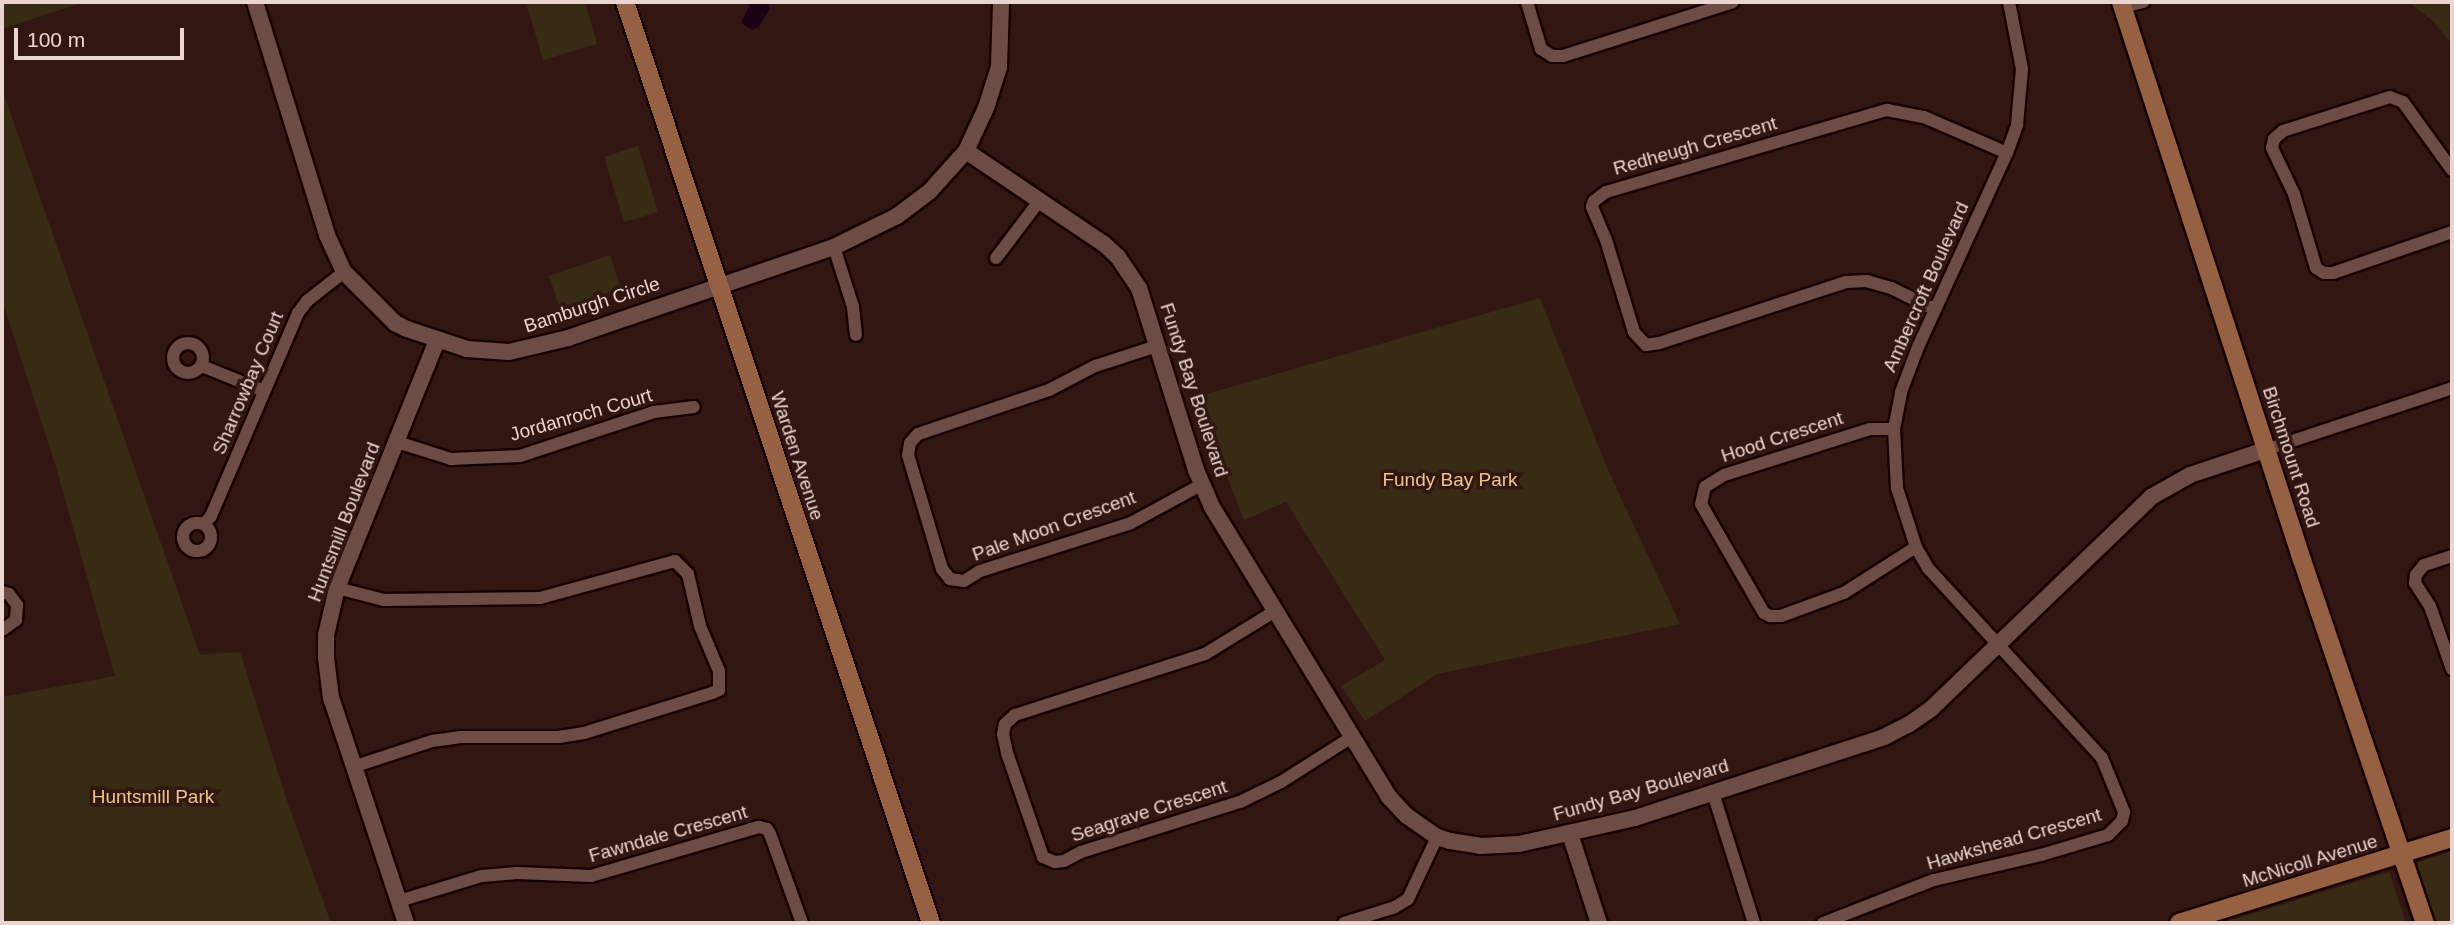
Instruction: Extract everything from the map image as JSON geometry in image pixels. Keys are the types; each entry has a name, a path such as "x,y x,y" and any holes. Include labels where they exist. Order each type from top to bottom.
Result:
{"main road":[{"name":"Warden Avenue","path":"625,2 931,923"},
{"name":"Birchmount Road","path":"2122,5 2425,923"},
{"name":"McNicoll Avenue","path":"2179,923 2452,838"}],"street":[{"name":"Bamburgh Circle","path":"255,2 327,235 344,272 395,323 437,341 475,351 530,349 834,247 898,216 930,191 966,151 986,108 999,66 1001,2"},
{"path":"1527,2 1541,49 1552,56 1563,56 1575,49 1733,2"},
{"name":"Ambercroft Boulevard","path":"1997,646 1943,588 1916,547 1897,488 1894,429 1905,381 1934,309 2007,153 2017,125 2022,82 2021,57 2008,2"},
{"path":"2122,5 2143,2"},
{"path":"2452,170 2408,108 2401,100 2390,97 2283,131 2274,139 2272,148 2290,183 2316,268 2324,273 2452,232"},
{"name":"Redheugh Crescent","path":"1934,309 1891,288 1867,281 1846,282 1646,345 1634,332 1606,240 1592,207 1606,192 1887,110 1924,117 2007,153"},
{"name":"Fundy Bay Boulevard","path":"966,151 1040,200 1118,257 1139,288 1201,485 1275,611 1389,797 1407,816 1437,836 1473,845 1500,846 1570,834 1635,818 1885,737 1909,725 1932,708 2151,496 2190,475 2268,449"},
{"path":"996,258 1040,200"},
{"path":"834,247 853,307 856,335"},
{"name":"Sharrowbay Court","path":"205,523 211,516 302,308 344,272"},
{"name":"Huntsmill Boulevard","path":"406,923 331,698 326,658 330,614 337,588 437,341"},
{"name":"Pale Moon Crescent","path":"1157,346 1095,366 1049,390 918,434 910,443 908,455 942,569 950,579 964,581 980,571 1131,523 1201,485"},
{"path":"202,366 264,391"},
{"path":"2268,449 2452,388"},
{"name":"Jordanroch Court","path":"397,442 451,459 520,456 654,412 694,407"},
{"name":"Hood Crescent","path":"1894,429 1870,429 1724,475 1705,487 1701,504 1764,612 1770,616 1781,616 1844,593 1916,547"},
{"path":"2452,556 2424,565 2416,575 2416,583 2430,606 2452,669"},
{"path":"337,588 384,600 540,598 675,561 688,574 701,626 719,671 719,690 584,733 560,737 461,737 432,741 354,767"},
{"path":"2,592 9,594 17,605 16,620 2,630"},
{"name":"Seagrave Crescent","path":"1275,611 1205,654 1015,715 1005,724 1003,734 1007,753 1042,857 1055,862 1064,861 1081,852 1240,802 1281,782 1352,737"},
{"name":"Hawkshead Crescent","path":"1823,923 1934,880 2041,855 2108,835 2122,821 2122,803 2102,758 1997,646"},
{"path":"1713,793 1754,923"},
{"name":"Fawndale Crescent","path":"399,901 482,876 517,873 590,877 759,827 767,829 770,834 802,923"},
{"path":"1570,834 1599,923"},
{"path":"1344,923 1395,907 1408,899 1437,836"}],"green space":[{"path":"2,2 84,2 2,29"},
{"path":"526,2 585,2 597,44 543,60"},
{"path":"2408,2 2452,2 2452,44 2433,21"},
{"name":"Huntsmill Park","path":"2,89 200,655 240,652 286,798 331,923 2,923 2,697 115,676 56,467 2,300"},
{"path":"638,146 658,212 624,222 604,157"},
{"path":"610,255 621,288 560,308 549,276"},
{"name":"Fundy Bay Park","path":"1540,298 1607,468 1680,624 1437,674 1365,721 1341,686 1385,660 1286,502 1244,520 1196,397"},
{"path":"2452,851 2452,923 2431,923 2410,865"},
{"path":"2389,872 2406,923 2221,923"}],"shaded area":[{"path":"751,2 768,2 770,8 759,27 752,30 741,23"}]}
